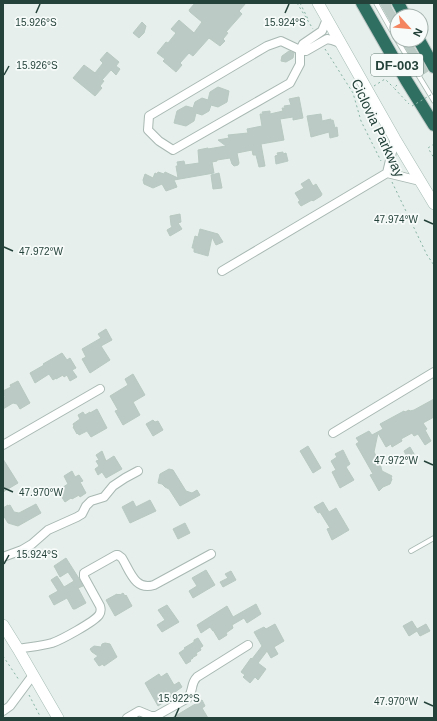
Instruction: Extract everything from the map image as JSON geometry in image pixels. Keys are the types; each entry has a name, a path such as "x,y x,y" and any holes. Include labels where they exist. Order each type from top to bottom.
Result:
{"highway":[{"name":"DF-003","path":"362,3 406,80 434,125"},
{"name":"DF-003","path":"423,48 433,68"}],"street":[{"path":"318,3 395,139 434,204"},
{"path":"319,39 327,20"},
{"path":"300,50 281,41 267,46 149,116 148,130 159,141 173,150 290,82 300,64 300,50 303,44 319,39 327,39 340,43"},
{"path":"387,173 395,139"},
{"path":"222,271 387,173 420,181"},
{"path":"333,433 434,372"},
{"path":"3,445 100,389"},
{"path":"3,557 22,550 32,544 48,530 82,514 86,506 91,501 104,497 113,486 138,471"},
{"path":"18,649 51,643 75,632 98,616 101,613 100,606 84,577 84,573 116,555 122,558 137,583 146,587 154,585 211,554"},
{"path":"3,625 58,718"},
{"path":"127,718 136,712 156,716 188,698 191,694 192,683 197,677 248,645"},
{"path":"3,711 10,706 33,674"}],"lane":[{"path":"376,3 389,26"},
{"path":"402,48 434,101"},
{"path":"420,48 433,68"},
{"path":"411,551 434,538"}],"path":[{"name":"Ciclovia Parkway","path":"297,3 353,93 360,121 381,160"},
{"path":"300,3 311,25"},
{"path":"367,90 385,79 412,106 434,93"},
{"path":"394,88 406,80"},
{"path":"434,144 428,148 434,158"},
{"name":"Ciclovia Parkway","path":"387,173 427,255 434,265"}],"building":[{"path":"195,3 246,3 239,11 242,14 226,32 228,33 223,39 225,41 220,46 209,38 193,56 189,53 180,63 182,65 176,72 163,61 165,59 157,53 176,33 171,29 179,20 194,33 202,22 189,10"},
{"path":"380,3 391,3 392,8 389,8 389,19"},
{"path":"142,22 146,26 144,33 139,38 133,33"},
{"path":"406,48 414,48 428,71 422,75"},
{"path":"289,51 294,53 293,58 286,62 281,61 282,56"},
{"path":"107,52 119,62 116,66 120,69 116,75 111,70 102,80 104,81 100,86 102,88 95,96 73,78 84,65 95,73 103,63 100,60"},
{"path":"218,87 229,91 227,102 218,107 211,105 209,111 202,115 196,113 194,121 186,126 174,123 177,111 186,106 193,108 195,102 202,98 208,100 210,92"},
{"path":"299,97 303,118 293,120 293,117 280,119 284,140 261,144 265,166 259,167 256,155 253,155 252,150 237,153 238,165 234,166 230,158 217,160 212,162 214,173 174,180 177,187 166,191 162,184 153,188 144,184 143,180 145,174 153,178 155,173 157,174 158,172 164,174 165,172 178,178 176,166 178,166 177,162 184,161 185,165 199,163 198,150 226,146 218,140 229,138 228,135 248,133 247,129 262,126 260,114 263,114 262,112 270,111 270,114 283,111 282,108 285,108 284,106 291,105 289,99"},
{"path":"321,114 322,121 333,120 335,128 337,127 338,136 330,138 329,132 311,137 307,116"},
{"path":"283,152 283,154 286,153 288,161 276,164 275,156 278,155 277,153"},
{"path":"219,173 222,188 213,189 211,175"},
{"path":"309,179 313,186 316,184 322,194 313,201 312,200 301,206 295,193 304,188 301,184"},
{"path":"180,214 181,222 178,223 182,229 170,236 167,230 172,227 170,216"},
{"path":"200,229 218,234 223,242 216,245 212,237 208,256 194,252 194,248 192,248 195,236 198,237"},
{"path":"106,329 112,340 101,346 110,360 90,373 82,359 86,357 82,349 101,338 98,334"},
{"path":"62,353 67,360 70,358 76,368 72,370 77,377 70,381 67,375 64,377 63,375 53,380 49,374 35,383 30,373"},
{"path":"133,374 145,395 133,402 140,415 123,425 115,411 118,410 110,396 128,385 125,379"},
{"path":"18,381 30,403 20,409 17,404 13,403 3,409 3,398 5,397 3,391"},
{"path":"434,399 434,417 423,423 427,429 425,430 431,441 425,445 418,434 414,436 412,433 401,439 402,441 392,447 391,444 386,447 378,433 374,452 379,460 382,471 392,476 390,484 383,487 379,491 370,475 373,474 356,444 359,442 356,438 369,431 372,435 383,429 380,424 404,411 414,410"},
{"path":"97,409 107,428 91,437 87,431 79,435 78,433 77,434 73,424 80,419 78,415 83,412 85,415"},
{"path":"153,420 155,422 158,421 163,430 153,436 146,424"},
{"path":"308,446 321,468 313,473 300,451"},
{"path":"410,447 417,459 410,463 404,451"},
{"path":"343,450 350,464 346,467 354,480 340,488 332,472 336,470 331,461 337,457 335,454"},
{"path":"102,451 106,461 114,456 122,469 106,478 102,472 98,475 95,469 99,466 96,461 99,460 96,455"},
{"path":"3,459 18,483 3,492"},
{"path":"169,469 173,470 186,491 192,493 197,490 200,495 180,506 169,489 158,483 160,474"},
{"path":"72,471 75,477 79,475 83,481 80,482 86,493 80,497 79,495 72,499 71,498 65,502 61,496 63,495 60,489 68,484 64,476"},
{"path":"150,500 156,511 130,523 122,507 133,501 136,507"},
{"path":"323,502 329,512 336,508 349,530 332,540 327,529 330,528 320,512 318,513 314,507"},
{"path":"36,504 41,513 18,526 8,523 3,515 3,508 8,505 10,505 14,512 19,513"},
{"path":"185,523 190,533 178,539 173,529"},
{"path":"66,558 83,586 78,588 86,603 75,609 73,609 67,598 54,605 49,596 58,591 51,580 57,576 64,587 74,581 68,572 60,577 54,566"},
{"path":"206,570 215,585 193,598 189,591 197,586 192,578"},
{"path":"231,571 236,580 223,587 220,582 228,578 225,574"},
{"path":"123,593 125,596 126,595 132,606 115,616 106,600 117,594 120,595"},
{"path":"256,604 261,614 247,623 244,618 232,625 233,628 226,633 227,635 219,640 210,627 201,633 197,625 227,606 233,617"},
{"path":"167,605 179,622 162,632 157,625 165,620 158,610"},
{"path":"412,621 417,629 426,624 430,631 420,636 417,631 409,636 403,626"},
{"path":"275,624 284,641 274,647 278,654 271,658 267,651 258,663 266,669 258,680 255,677 250,683 243,677 245,675 241,672 262,646 254,632 264,627 266,629"},
{"path":"198,638 203,646 200,648 201,650 196,653 197,655 186,664 179,653"},
{"path":"102,644 110,644 117,657 104,666 103,664 99,666 94,659 98,656 90,649 94,646 101,647"},
{"path":"167,673 174,685 179,682 182,687 171,695 172,697 158,706 145,683 159,674 161,677"},
{"path":"202,700 205,706 202,708 208,718 172,718"}]}
